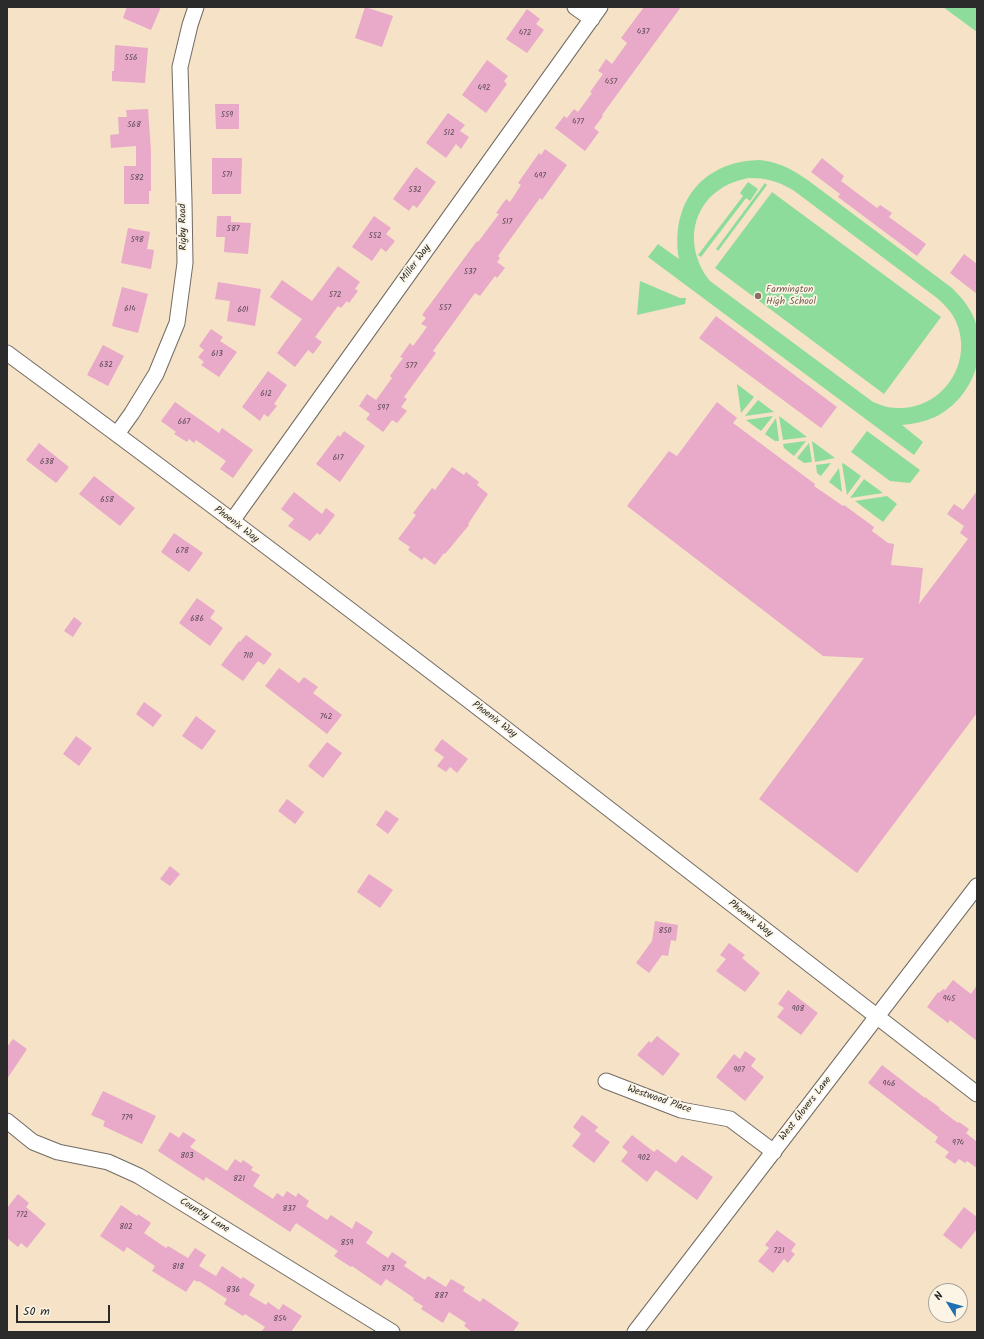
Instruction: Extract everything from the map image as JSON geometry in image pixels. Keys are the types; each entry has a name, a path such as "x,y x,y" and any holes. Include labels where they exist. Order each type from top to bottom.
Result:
{"street":[{"name":"Rigby Road","path":"117,434 156,374 177,323 185,264 180,67 196,7"},
{"path":"575,7 596,13"},
{"name":"Miller Way","path":"232,521 596,13"},
{"name":"Phoenix Way","path":"7,353 117,434 508,731 977,1094"},
{"name":"West Glovers Lane","path":"635,1332 977,886"},
{"name":"Westwood Place","path":"606,1081 681,1110 730,1120 774,1152"},
{"name":"Country Lane","path":"7,1121 33,1142 58,1152 108,1162 139,1176 392,1332"}],"green space":[{"path":"943,7 977,7 977,32"},
{"path":"760,160 768,161 782,165 800,175 952,288 974,317 977,331 977,363 972,379 962,395 949,408 931,419 902,425 923,442 914,455 648,257 658,244 679,259 678,239 680,220 685,203 694,189 707,177 722,168 739,162","holes":["749,178 767,179 782,184 793,190 943,303 957,324 961,339 961,355 957,369 950,382 940,393 913,407 894,408 873,402 710,281 700,265 695,249 694,233 698,218 705,204 716,192 731,183"]},
{"path":"748,182 758,189 750,201 746,198 701,257 698,255 743,196 740,193"},
{"path":"765,183 767,185 718,251 716,249"},
{"path":"772,192 941,317 884,394 715,268"},
{"path":"640,281 680,298 686,298 685,304 637,315"},
{"path":"737,384 754,397 741,413"},
{"path":"758,400 774,412 745,416"},
{"path":"773,416 761,431 746,420"},
{"path":"779,416 807,437 783,440"},
{"path":"776,418 779,441 775,441 765,434"},
{"path":"867,431 920,470 910,483 890,481 851,452"},
{"path":"806,441 794,456 784,448 783,444"},
{"path":"812,441 835,458 815,462"},
{"path":"809,443 812,462 804,463 797,458"},
{"path":"831,463 821,476 817,473 816,465"},
{"path":"843,463 861,476 847,495 842,464"},
{"path":"839,468 842,492 829,482"},
{"path":"864,479 883,493 850,498"},
{"path":"887,496 897,504 883,522 855,501"}],"building":[{"path":"127,7 161,7 151,30 123,18"},
{"path":"365,7 393,16 382,47 355,38"},
{"path":"644,7 681,7 602,115 603,116 594,128 599,132 585,151 555,128 564,116 567,118 574,109 578,112 592,93 590,92 603,74 598,71 606,59 612,64 627,43 621,38"},
{"path":"527,9 540,19 536,24 544,30 527,53 506,39"},
{"path":"115,45 148,48 145,83 112,81"},
{"path":"487,60 508,76 504,81 507,84 486,113 462,95"},
{"path":"215,104 239,104 239,129 216,129"},
{"path":"148,109 151,151 151,191 149,191 149,204 124,204 124,166 136,166 136,146 111,148 110,135 119,134 118,117 127,117 126,110"},
{"path":"448,113 465,125 460,131 469,137 461,149 456,144 446,158 426,143"},
{"path":"545,149 567,165 542,200 540,198 498,256 500,258 497,262 505,268 497,278 495,276 480,296 475,293 433,351 436,353 404,397 407,399 401,407 407,411 397,423 392,420 383,432 366,419 370,414 359,406 367,394 376,400 392,378 390,376 403,358 400,357 410,343 413,346 427,327 421,324 426,318 422,315 499,214 496,213 506,199 510,202 521,185 518,183 539,153 541,155"},
{"path":"212,158 242,158 241,194 212,194"},
{"path":"822,158 844,176 841,181 877,208 880,205 892,213 889,217 926,244 917,256 838,197 840,194 811,172"},
{"path":"416,167 436,182 417,208 413,205 409,211 393,199"},
{"path":"217,216 231,216 231,222 251,223 248,254 224,252 225,237 216,237"},
{"path":"374,216 391,228 386,234 395,241 386,252 381,248 372,261 352,247"},
{"path":"128,228 150,232 147,249 154,250 151,269 121,263"},
{"path":"964,254 977,264 977,294 950,273"},
{"path":"338,266 360,282 355,289 358,291 349,303 347,301 341,308 338,306 315,337 322,342 313,354 308,350 295,367 277,353 302,319 270,297 282,280 312,301"},
{"path":"218,282 261,289 255,326 227,321 230,301 215,299"},
{"path":"122,287 148,294 138,333 112,326"},
{"path":"716,316 837,407 821,428 699,338"},
{"path":"211,329 223,337 220,341 237,352 219,377 201,365 204,362 198,357 204,350 199,346"},
{"path":"103,345 124,356 108,386 87,375"},
{"path":"268,371 287,385 274,404 277,406 268,417 264,414 260,421 242,407"},
{"path":"175,402 219,433 222,428 253,450 233,478 220,469 226,461 196,440 194,443 189,439 187,442 174,434 176,432 161,421"},
{"path":"717,402 737,418 733,423 815,484 814,486 843,506 844,505 874,527 872,531 888,543 894,544 891,565 923,568 919,604 968,539 960,533 964,526 947,514 954,504 963,510 977,491 977,713 857,873 759,799 864,658 823,656 627,506 669,451 677,456"},
{"path":"344,431 365,446 340,482 316,464 338,435 340,437"},
{"path":"39,443 69,467 56,483 26,460"},
{"path":"452,467 464,475 466,472 479,482 477,485 488,494 468,524 469,525 435,565 424,557 422,560 408,550 410,547 398,539 416,515 413,513 432,488 435,490"},
{"path":"94,476 135,508 120,526 79,494"},
{"path":"294,492 322,514 326,508 335,515 320,535 317,533 310,541 288,526 294,519 281,509"},
{"path":"174,533 203,553 189,572 161,552"},
{"path":"197,598 215,611 210,618 223,628 210,646 179,623"},
{"path":"74,617 82,623 73,637 64,631"},
{"path":"246,635 272,654 264,665 258,661 243,681 221,665 239,641 240,642"},
{"path":"279,668 299,683 304,677 318,687 313,693 342,715 327,734 265,686"},
{"path":"144,702 162,715 153,727 136,714"},
{"path":"196,716 216,731 202,750 182,736"},
{"path":"76,736 92,748 79,766 63,754"},
{"path":"442,739 468,759 457,773 450,767 446,772 437,766 444,757 434,750"},
{"path":"327,742 342,753 323,778 308,766"},
{"path":"287,799 304,812 295,824 278,811"},
{"path":"386,810 399,819 388,834 376,825"},
{"path":"170,866 180,874 170,886 160,879"},
{"path":"369,874 393,890 380,908 357,892"},
{"path":"655,921 678,925 676,941 671,940 668,956 662,955 649,973 636,963 652,941"},
{"path":"729,943 745,955 742,958 760,973 745,992 716,971 726,959 720,955"},
{"path":"953,980 971,994 977,985 977,1041 950,1020 948,1023 927,1007 938,992 939,993 943,989 945,990"},
{"path":"788,990 818,1013 801,1035 777,1017 784,1008 778,1004"},
{"path":"657,1036 680,1054 663,1076 637,1055 649,1041 651,1043"},
{"path":"13,1039 27,1049 7,1079 7,1047"},
{"path":"745,1051 756,1059 751,1066 764,1077 745,1101 716,1077 734,1054 740,1059"},
{"path":"882,1065 958,1123 959,1122 969,1129 966,1133 977,1142 977,1168 967,1161 965,1163 959,1159 955,1164 945,1157 949,1152 935,1142 938,1137 868,1083"},
{"path":"103,1091 156,1116 142,1144 103,1126 105,1121 91,1115"},
{"path":"582,1115 598,1127 595,1131 610,1142 594,1163 572,1146 581,1134 573,1127"},
{"path":"170,1132 179,1138 183,1132 196,1140 190,1147 227,1171 235,1159 241,1163 243,1160 253,1167 251,1170 260,1175 253,1186 273,1199 277,1193 283,1197 287,1191 296,1197 298,1193 309,1201 306,1206 327,1220 331,1215 352,1229 356,1221 373,1232 366,1243 388,1258 392,1252 407,1262 404,1266 425,1280 428,1276 446,1287 451,1279 465,1287 463,1291 480,1302 483,1298 519,1323 513,1332 472,1332 464,1326 466,1323 449,1312 443,1323 421,1309 423,1306 413,1300 414,1298 386,1279 381,1286 352,1266 351,1267 334,1256 338,1251 296,1223 290,1232 206,1177 204,1181 158,1151"},
{"path":"632,1135 654,1152 657,1149 676,1163 682,1155 713,1177 697,1200 656,1170 647,1182 621,1161 628,1152 622,1147"},
{"path":"18,1194 29,1203 26,1207 46,1224 27,1248 21,1243 18,1247 7,1238 7,1208"},
{"path":"121,1205 137,1216 138,1214 151,1223 144,1233 166,1248 168,1246 188,1258 195,1248 206,1255 199,1266 216,1276 222,1266 241,1279 243,1277 255,1285 249,1295 266,1305 268,1302 279,1310 283,1304 302,1316 291,1332 261,1332 265,1327 245,1314 243,1316 224,1304 227,1299 199,1281 194,1280 186,1292 152,1271 155,1266 127,1247 124,1252 100,1236"},
{"path":"964,1207 977,1217 977,1229 961,1249 943,1235"},
{"path":"777,1230 796,1244 791,1251 795,1254 788,1263 784,1259 773,1273 758,1261 769,1248 765,1245"}],"place":[{"name":"Farmington High School","path":"758,296"}]}
